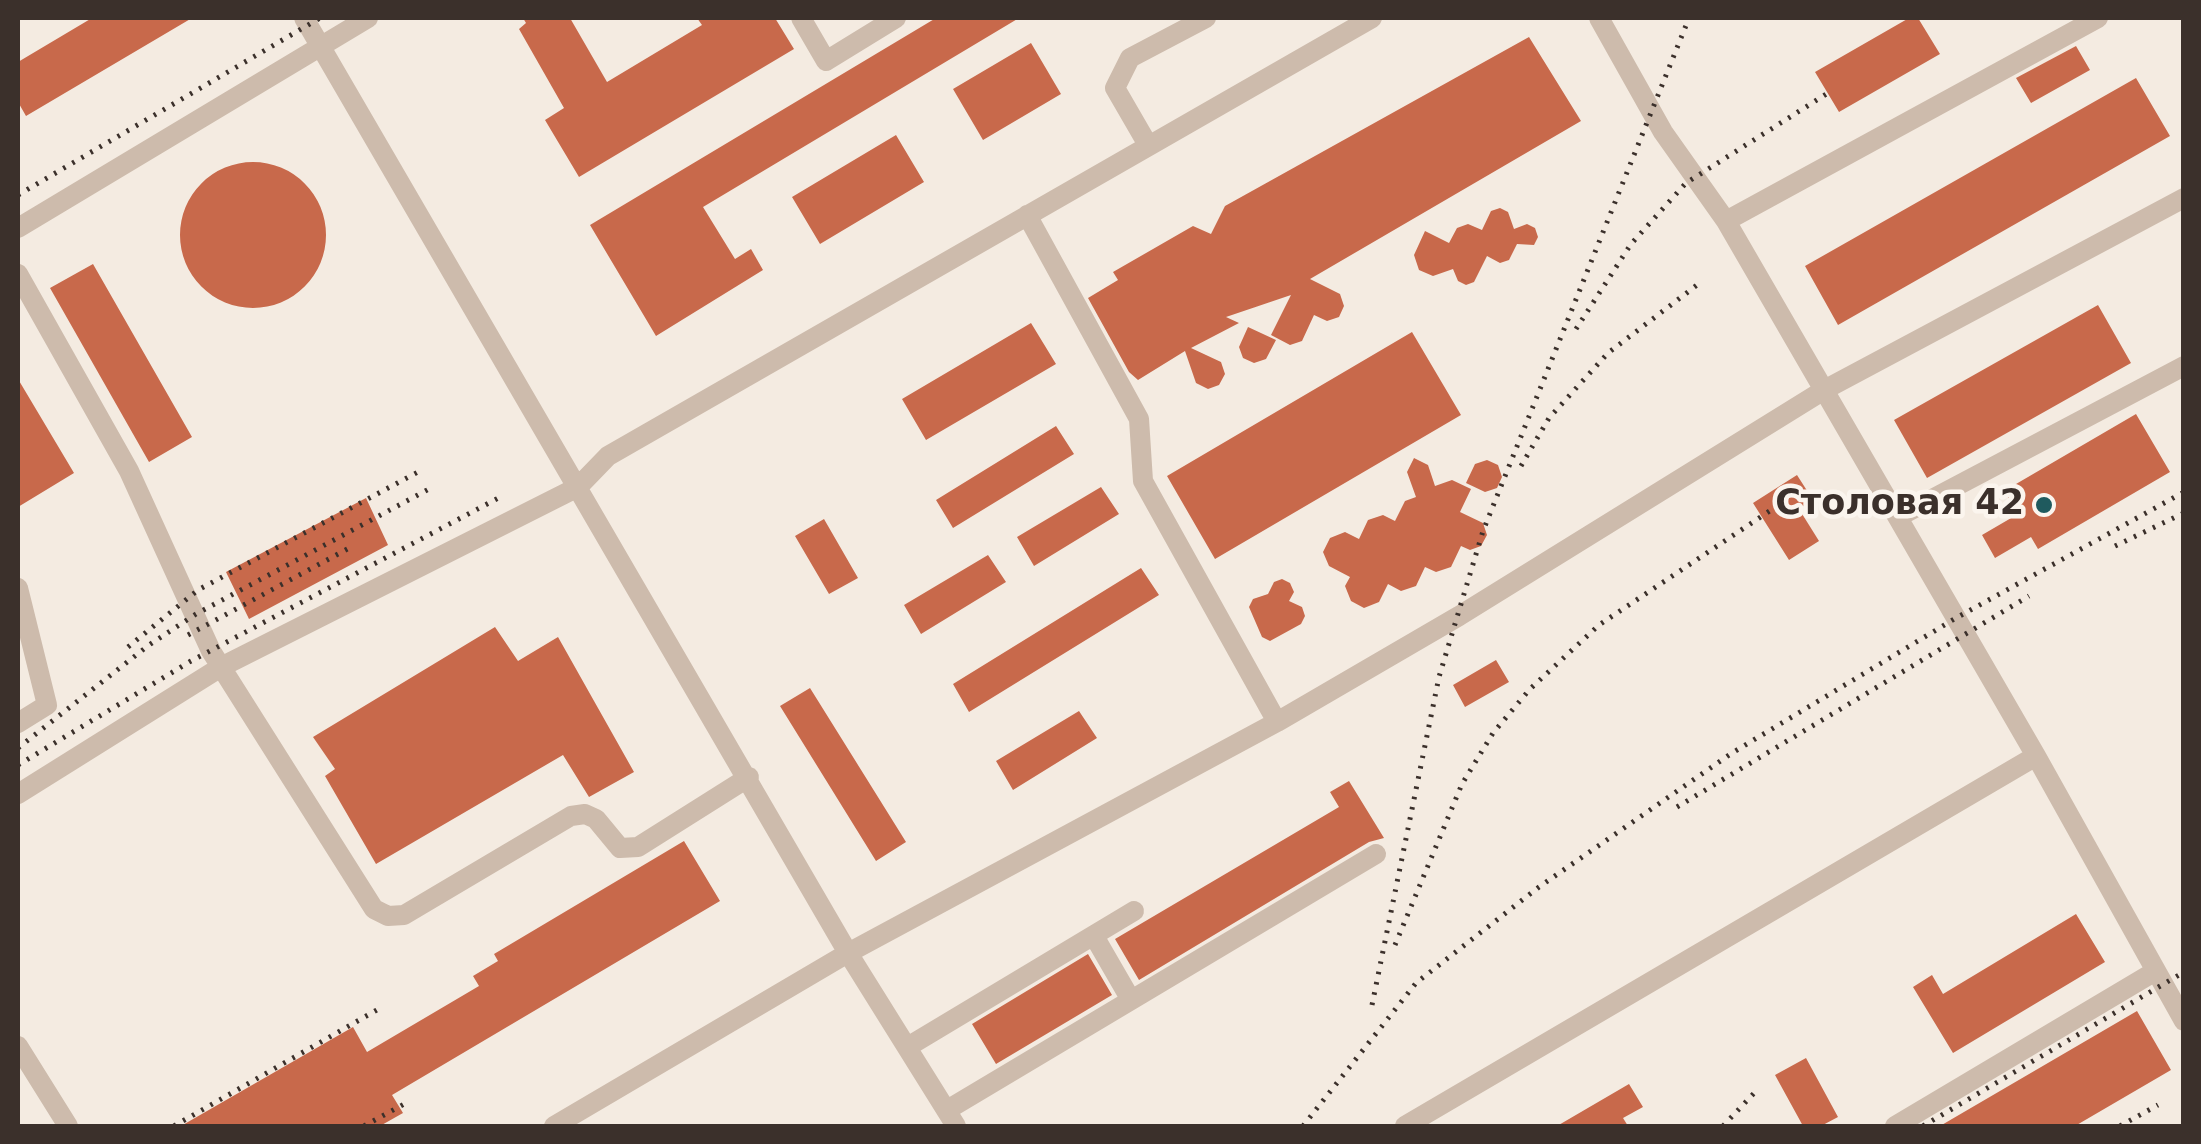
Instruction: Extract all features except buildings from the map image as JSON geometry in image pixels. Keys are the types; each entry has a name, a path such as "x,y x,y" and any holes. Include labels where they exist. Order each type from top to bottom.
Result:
{"lane":[{"path":"304,18 848,952 951,1118 1131,1000 1376,854"},
{"path":"18,228 368,18"},
{"path":"801,18 826,61 896,18"},
{"path":"1148,145 1114,88 1130,58 1206,18"},
{"path":"18,794 221,667 578,487 608,456 1372,18"},
{"path":"1599,18 1663,132 1726,221 2036,756 2184,1021"},
{"path":"1726,221 2098,18"},
{"path":"554,1126 848,952 1277,722 1459,616 1824,390 2184,198"},
{"path":"1027,214 1139,419 1143,480 1277,722"},
{"path":"18,274 128,470 221,667 374,909 388,916 404,915 571,816 585,814 596,819 620,848 638,846 749,777"},
{"path":"1898,517 2184,366"},
{"path":"18,588 47,705 18,724"},
{"path":"1405,1126 2036,756"},
{"path":"909,1046 1134,912"},
{"path":"1094,936 1131,1000"},
{"path":"1895,1126 2154,972"},
{"path":"18,1046 68,1126"}],"railway":[{"path":"18,195 320,18"},
{"path":"1372,1005 1439,677 1483,531 1689,18"},
{"path":"1576,329 1631,244 1686,183 1831,91"},
{"path":"1521,466 1549,418 1608,353 1697,285"},
{"path":"128,647 198,590 418,472"},
{"path":"18,748 149,645 196,614 429,489"},
{"path":"1395,945 1462,784 1493,733 1530,689 1599,625 1801,490"},
{"path":"1303,1126 1416,983 1539,887 1732,753 1956,618 2184,492"},
{"path":"18,765 191,661 504,495"},
{"path":"2115,546 2184,513"},
{"path":"188,635 351,547"},
{"path":"1677,807 2029,596"},
{"path":"1923,1126 2184,972"},
{"path":"174,1126 382,1007"},
{"path":"1723,1126 1757,1090"},
{"path":"364,1126 406,1103"},
{"path":"2120,1126 2158,1105"}],"place":[{"name":"Столовая 42","path":"2044,505"}]}
